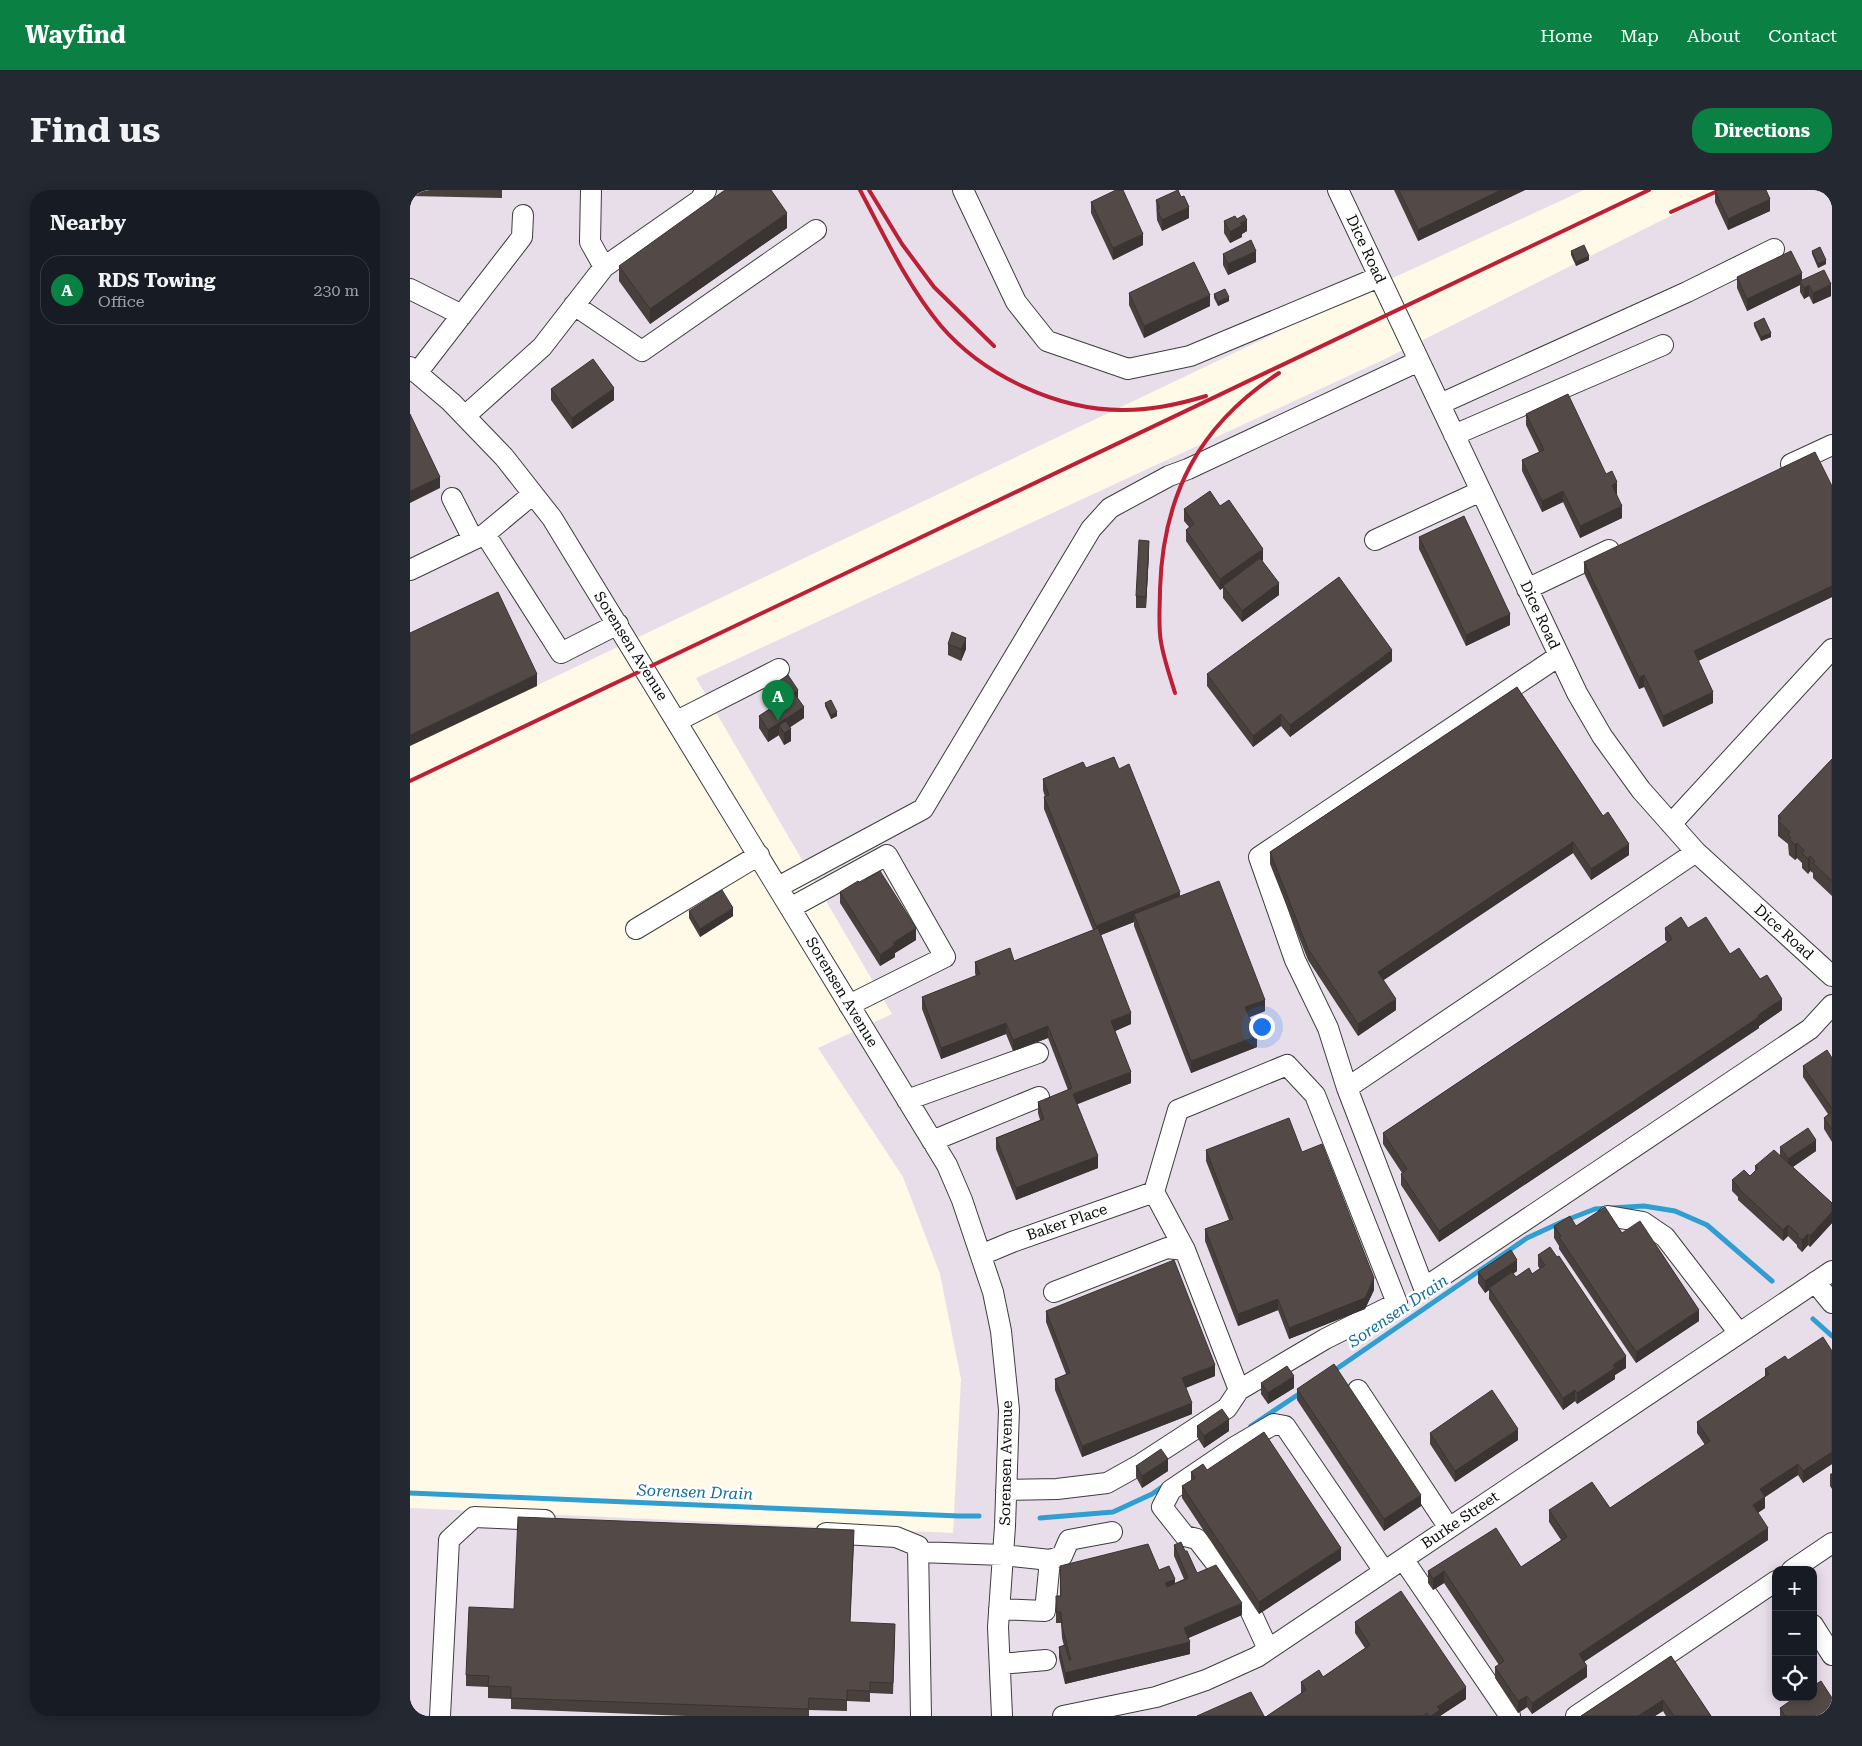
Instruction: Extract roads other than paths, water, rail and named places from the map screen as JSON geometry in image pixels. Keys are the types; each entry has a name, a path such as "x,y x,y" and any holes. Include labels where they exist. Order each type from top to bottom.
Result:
{"street":[{"path":"591,190 590,242 604,267"},
{"path":"465,416 542,347 604,267 700,200 706,190"},
{"path":"963,190 1016,302 1048,340 1128,369 1190,356 1379,277"},
{"name":"Dice Road","path":"1338,190 1559,656 1577,693 1602,736 1641,790 1696,852 1832,976"},
{"path":"414,370 462,315 522,237 523,215"},
{"path":"574,305 642,352 816,230"},
{"path":"1440,404 1687,292 1774,249"},
{"path":"410,289 462,315"},
{"path":"1454,435 1662,345"},
{"path":"778,887 923,809 1091,529 1110,508 1169,476 1188,469 1419,361"},
{"name":"Sorensen Avenue","path":"414,370 451,402 504,457 552,518 947,1165 962,1200 993,1292 1001,1331 1009,1410 998,1627 1002,1716"},
{"path":"1770,474 1832,444"},
{"path":"1375,540 1481,491"},
{"path":"410,570 479,536 533,494"},
{"path":"452,498 561,653 618,624"},
{"path":"1527,589 1628,541"},
{"path":"1671,824 1832,649"},
{"path":"1559,656 1259,857 1295,960 1328,1028 1347,1088 1424,1288 1810,1029 1832,1005"},
{"path":"677,721 779,669"},
{"path":"1347,1088 1696,852"},
{"path":"636,929 758,855"},
{"path":"790,908 887,855 945,957 849,1005"},
{"path":"907,1100 1038,1052"},
{"path":"1006,1490 1057,1490 1107,1483 1141,1464 1227,1408 1239,1390 1325,1340 1397,1304 1315,1095 1287,1064 1178,1110 1154,1192 1184,1250 1239,1390"},
{"path":"932,1141 1039,1097"},
{"name":"Baker Place","path":"981,1255 1012,1242 1154,1192"},
{"path":"1608,1216 1643,1222 1665,1237 1738,1333"},
{"path":"1054,1292 1167,1248 1184,1250"},
{"name":"Burke Street","path":"1063,1716 1156,1697 1206,1680 1257,1657 1832,1271"},
{"path":"1816,1282 1832,1303"},
{"path":"1358,1390 1449,1528"},
{"path":"1268,1649 1250,1610 1221,1570 1197,1540 1185,1536 1162,1507 1171,1490 1232,1448 1274,1424 1285,1426 1384,1571"},
{"path":"440,1716 449,1540 474,1517 562,1521"},
{"path":"918,1552 1003,1555 1050,1560 1062,1556 1070,1540 1112,1532"},
{"path":"808,1533 896,1537 918,1546 921,1716"},
{"path":"1799,1566 1832,1543"},
{"path":"1403,1559 1510,1716"},
{"path":"999,1609 1045,1611 1050,1560"},
{"path":"1576,1716 1772,1584"},
{"path":"1817,1632 1832,1655"},
{"path":"1000,1664 1046,1660"}],"waterway":[{"name":"Sorensen Drain","path":"1332,1372 1527,1238 1595,1209 1644,1206 1675,1211 1707,1225 1772,1281"},
{"name":"Sorensen Drain","path":"1813,1319 1832,1336"},
{"name":"Sorensen Drain","path":"1251,1426 1302,1392"},
{"name":"Sorensen Drain","path":"1040,1518 1113,1512 1152,1494 1165,1485"},
{"name":"Sorensen Drain","path":"410,1493 979,1516"}],"railway":[{"path":"860,190 897,260 929,311 959,344 1001,375 1049,397 1100,409 1156,408 1206,396"},
{"path":"869,190 902,244 934,287 994,346"},
{"path":"410,781 1649,190"},
{"path":"1671,212 1720,190"},
{"path":"1175,693 1162,649 1159,616 1163,555 1169,523 1178,493 1191,465 1207,439 1227,415 1251,393 1279,373"}],"place":[{"name":"RDS Towing","path":"778,721"}]}
